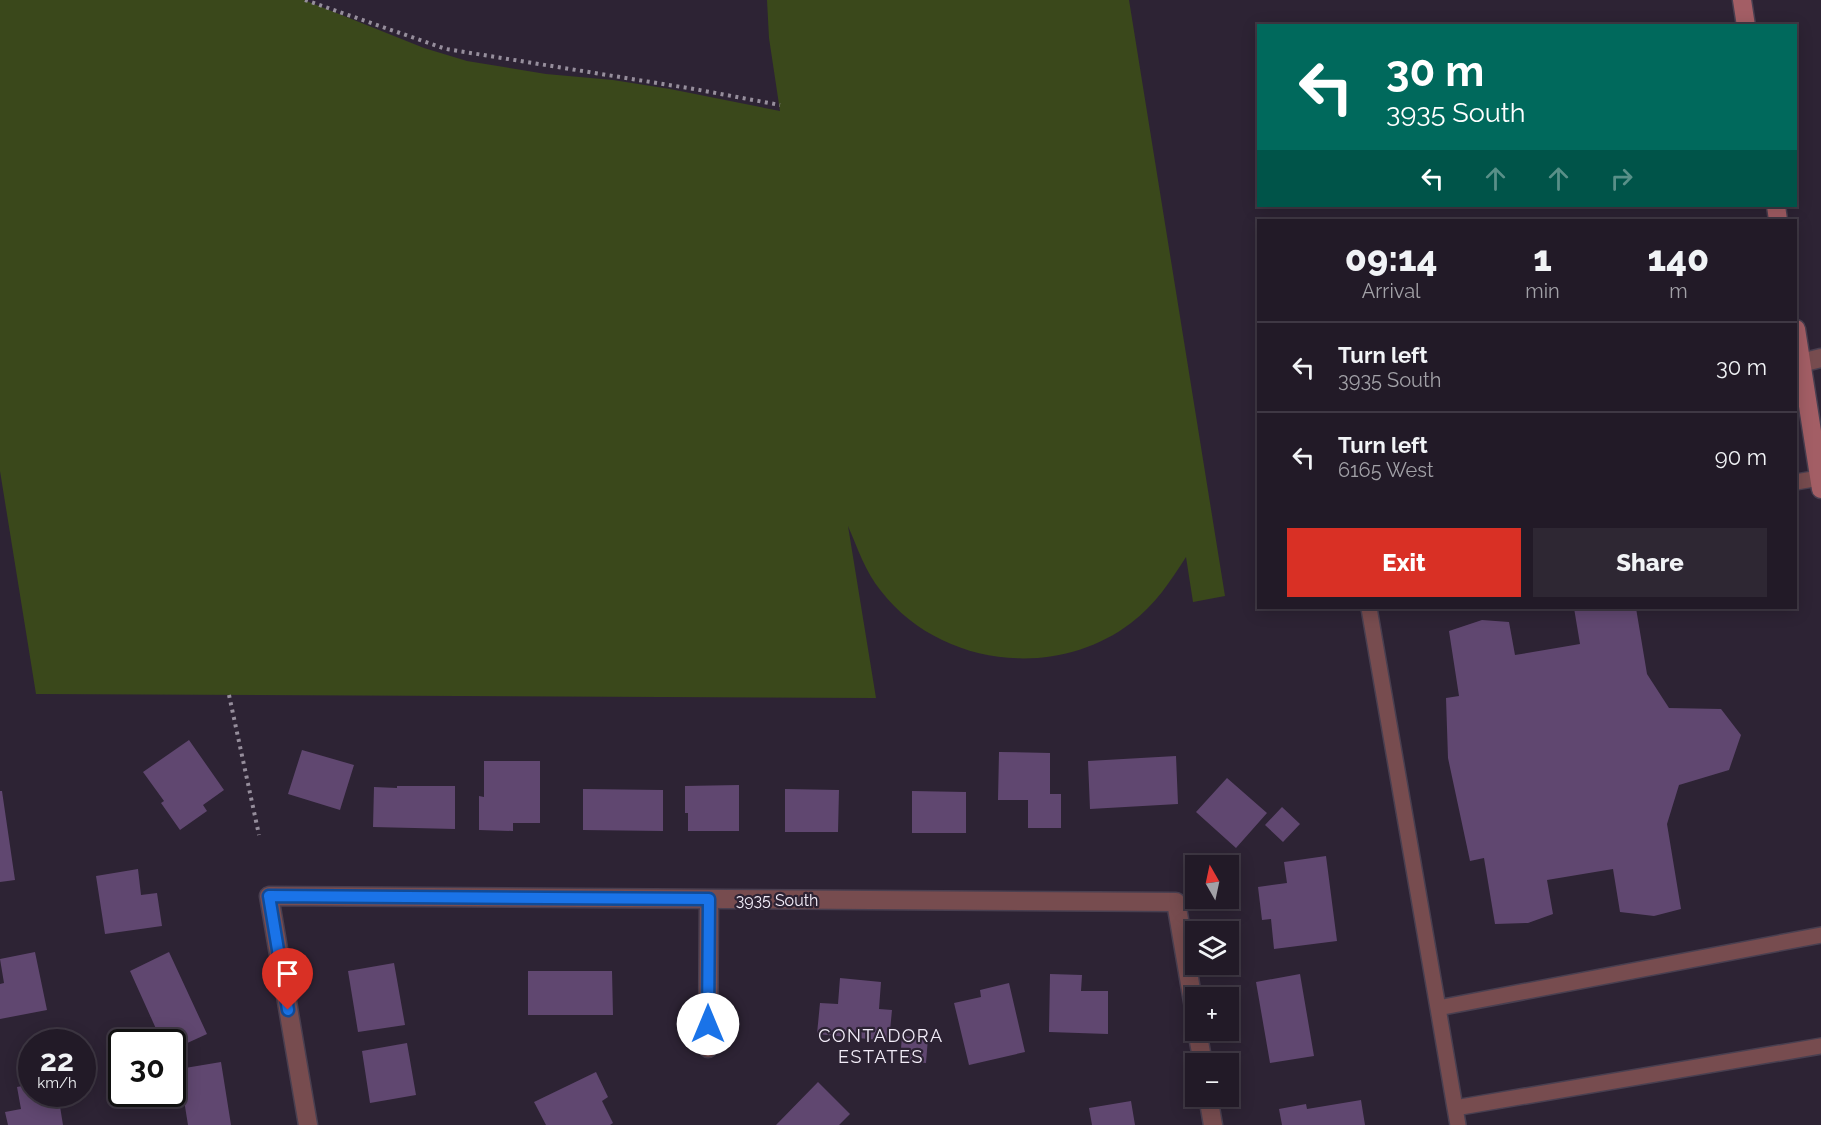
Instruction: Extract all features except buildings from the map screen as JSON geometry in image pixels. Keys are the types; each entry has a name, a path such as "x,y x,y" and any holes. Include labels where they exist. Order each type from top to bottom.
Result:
{"street":[{"path":"1742,0 1746,24"},
{"path":"1797,340 1800,373 1820,483"},
{"path":"1800,373 1821,358"},
{"name":"3935 South","path":"308,1125 269,896 1176,902 1191,987"},
{"path":"708,1048 709,899"},
{"path":"1210,1107 1213,1125"}],"lane":[{"path":"1797,482 1820,483"},
{"path":"1369,609 1458,1125"},
{"path":"1438,1008 1821,934"},
{"path":"1455,1108 1821,1046"}],"path":[{"path":"305,0 446,49 780,105"},
{"path":"228,694 259,835"}],"green space":[{"path":"0,0 304,0 424,48 467,61 546,74 613,80 670,89 780,111 769,38 767,0 1129,0 1225,596 1193,602 1186,557 1168,584 1147,609 1131,623 1101,641 1068,653 1034,658 999,657 966,649 934,636 905,616 870,576 848,526 876,698 36,694 0,471"}],"district":[{"name":"CONTADORA ESTATES","path":"881,1045"}],"route":[{"path":"288,1010 269,896 709,899 708,1024"}]}
